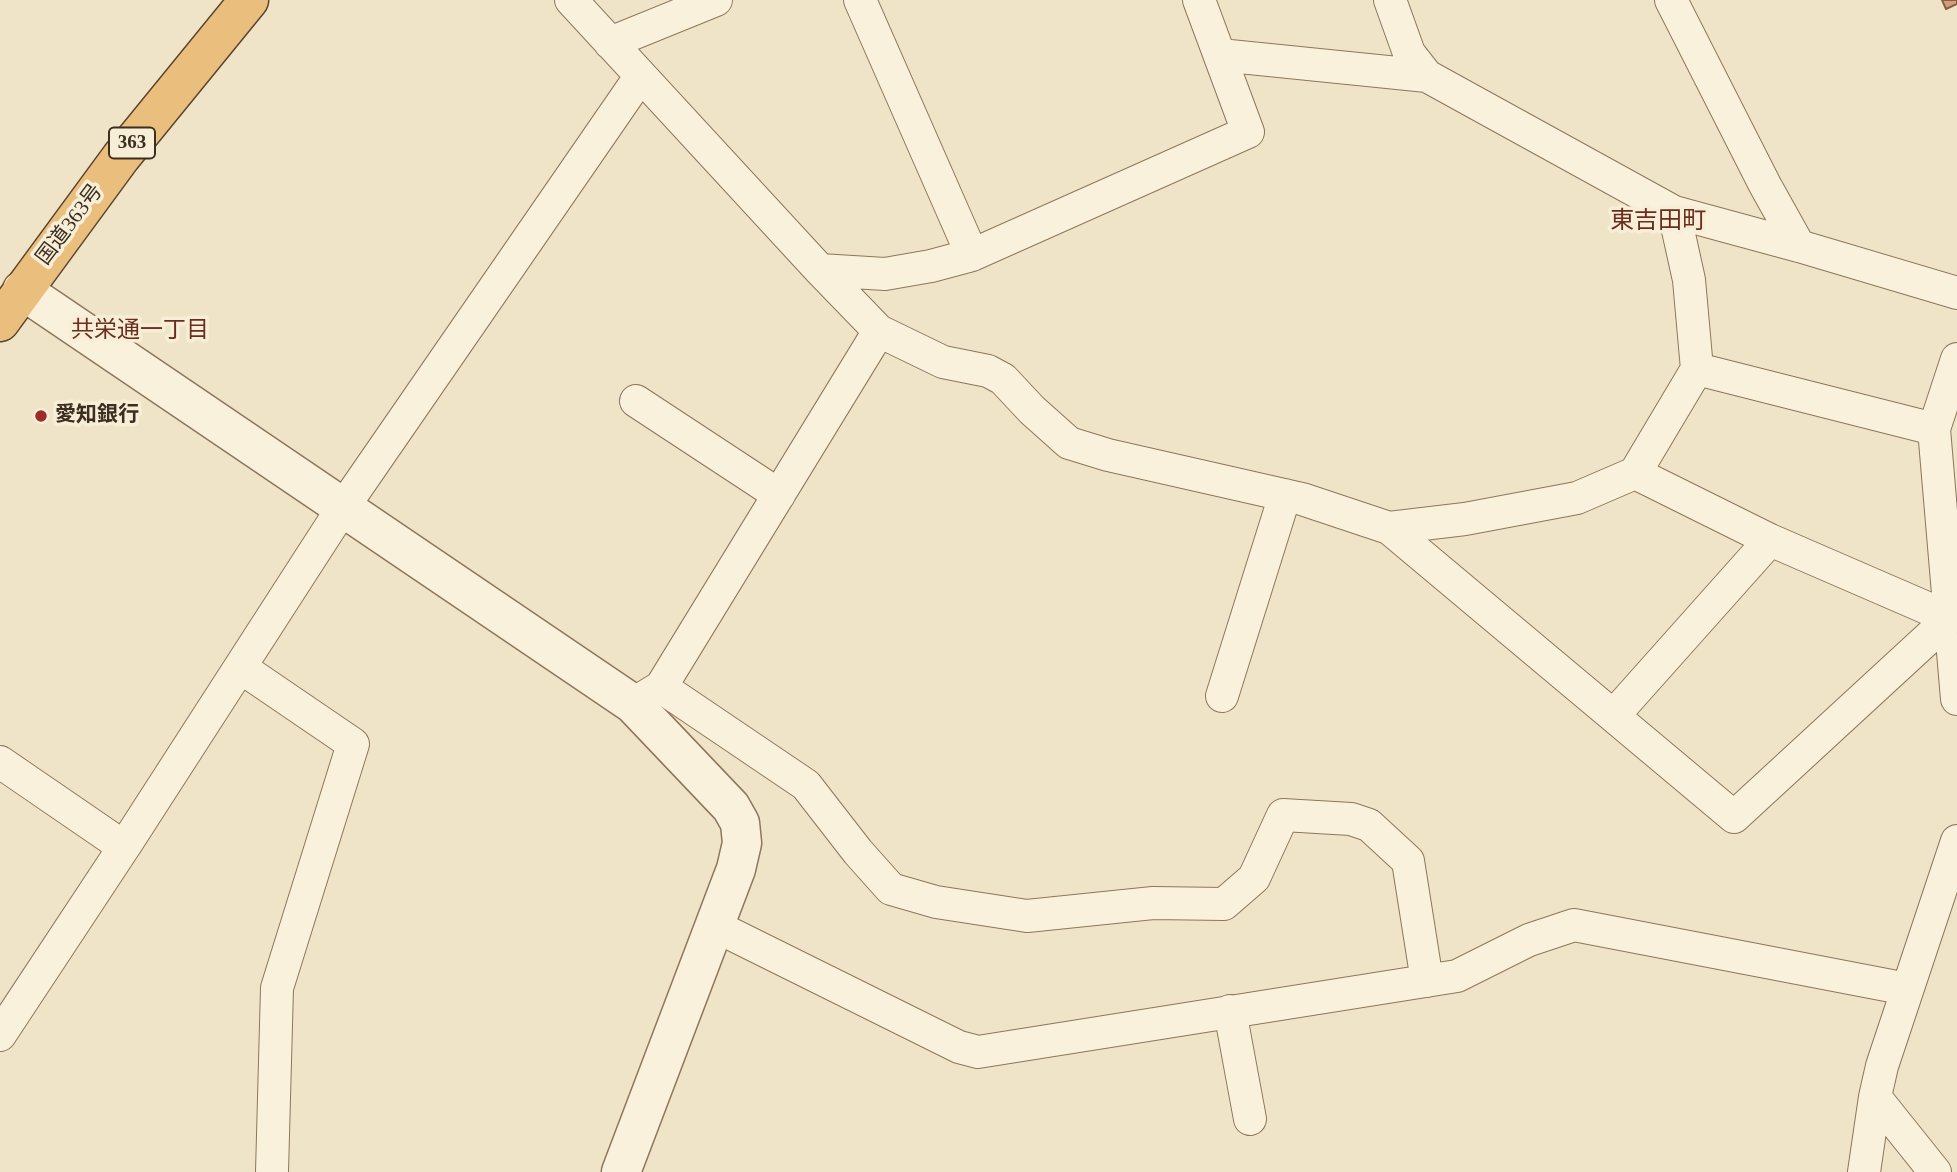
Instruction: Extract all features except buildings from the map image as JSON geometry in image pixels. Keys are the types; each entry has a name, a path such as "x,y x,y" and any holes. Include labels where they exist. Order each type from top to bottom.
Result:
{"highway":[{"name":"国道363号","path":"0,322 11,283 121,156 248,0"}],"street":[{"path":"571,0 879,331 943,362 988,371 1003,379 1069,443 1108,455 1285,495 1389,528 1734,817 1950,618"},
{"path":"610,43 716,0"},
{"path":"860,0 972,255"},
{"path":"820,270 885,274 972,255 1248,132 1199,0"},
{"path":"1390,0 1409,53 1427,76"},
{"path":"1671,0 1799,246"},
{"path":"1220,55 1427,76 1674,212 1957,293"},
{"path":"0,1035 342,509 640,77"},
{"path":"1389,528 1465,519 1577,498 1635,473 1697,369 1689,280 1674,212"},
{"path":"11,283 342,509 647,696 806,785 858,852 891,889 936,902 1027,916 1153,903 1224,904 1254,878 1283,816 1351,819 1369,825 1408,861 1427,981"},
{"path":"647,696 779,495 879,331"},
{"path":"1957,359 1945,414 1950,618 1957,699"},
{"path":"1697,369 1945,414"},
{"path":"636,401 779,495"},
{"path":"1635,473 1770,540 1950,618"},
{"path":"1222,696 1285,495"},
{"path":"1615,715 1770,540"},
{"path":"240,667 353,744 277,988 272,1172"},
{"path":"621,1172 736,869 742,843 740,823 731,807 647,696"},
{"path":"0,762 124,847"},
{"path":"1864,1172 1882,1066 1957,841"},
{"path":"715,926 959,1047 978,1052 1457,976 1529,940 1574,925 1908,989"},
{"path":"1230,1011 1250,1119"},
{"path":"1875,1097 1935,1172"}],"place":[{"name":"愛知銀行","path":"41,416"}],"district":[{"name":"東吉田町","path":"1658,222"},
{"name":"共栄通一丁目","path":"140,331"}]}
